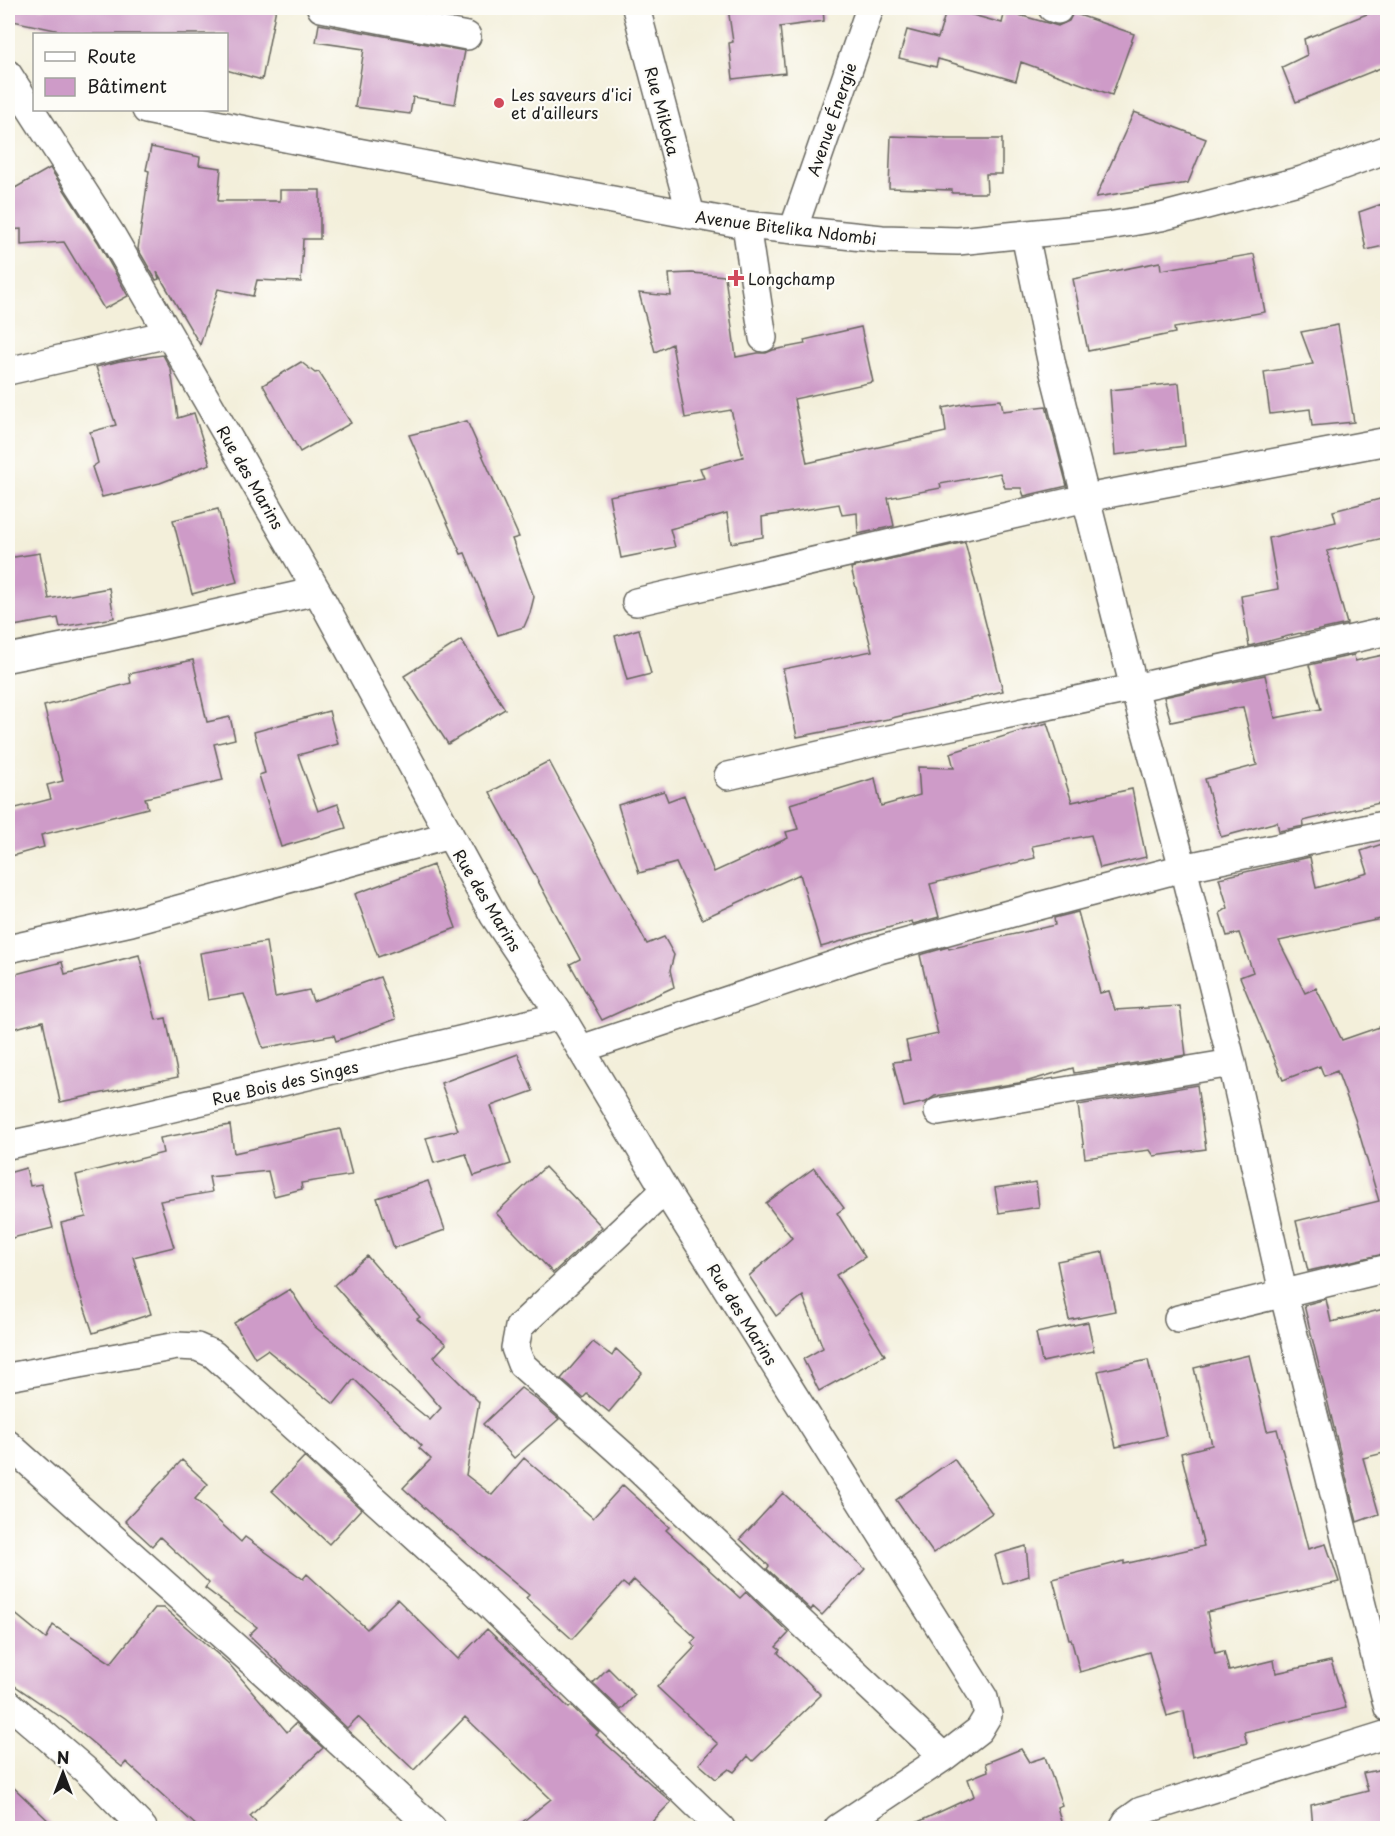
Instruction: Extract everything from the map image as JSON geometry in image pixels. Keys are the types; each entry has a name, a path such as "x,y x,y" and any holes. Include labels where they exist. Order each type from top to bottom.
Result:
{"street":[{"path":"321,8 467,36"},
{"name":"Rue Mikoka","path":"636,8 691,215"},
{"name":"Avenue Énergie","path":"793,230 870,8"},
{"name":"Rue des Marins","path":"16,81 33,108"},
{"name":"Rue des Marins","path":"35,111 111,234 317,591 494,916 561,1016 665,1190 984,1698 988,1715 979,1730 944,1757"},
{"name":"Avenue Bitelika Ndombi","path":"151,111 746,225 882,239 958,241 1108,226 1161,217 1302,180 1388,149"},
{"path":"746,225 763,338"},
{"path":"1025,235 1052,365 1134,688 1183,868 1232,1064 1283,1292 1388,1708"},
{"path":"8,371 168,334"},
{"path":"636,602 1086,498 1388,441"},
{"path":"8,658 100,640 317,591"},
{"path":"728,776 1388,631"},
{"path":"581,1049 875,951 1183,868 1388,824"},
{"path":"8,949 131,922 450,835"},
{"name":"Rue Bois des Singes","path":"8,1145 561,1016"},
{"path":"938,1112 1232,1064"},
{"path":"665,1190 519,1327 515,1348 521,1364 632,1463 944,1757 838,1828"},
{"path":"1178,1319 1388,1268"},
{"path":"8,1377 177,1346 196,1347 213,1354 460,1577 721,1828"},
{"path":"8,1444 271,1679 432,1828"},
{"path":"8,1703 90,1774 143,1828"},
{"path":"1123,1828 1127,1821 1141,1811 1388,1734"}],"building":[{"path":"8,8 276,8 262,80 228,71 228,33 69,33 8,20"},
{"path":"728,8 823,8 824,21 780,27 785,73 733,79 729,43 733,42"},
{"path":"947,8 1002,23 1005,11 1058,26 1069,21 1073,13 1134,34 1112,95 1021,62 1016,81 938,59 936,67 899,58 907,30 938,38"},
{"path":"1382,8 1388,8 1388,65 1296,102 1282,67 1307,55 1304,39"},
{"path":"319,24 465,51 455,104 413,97 410,114 355,107 364,49 316,42"},
{"path":"1134,112 1206,139 1188,183 1096,197"},
{"path":"891,136 1002,139 1002,174 986,174 987,193 889,188"},
{"path":"151,147 200,157 199,165 221,168 218,201 280,201 280,190 320,190 320,239 303,239 301,282 257,280 253,296 218,289 200,345 157,272 159,279 156,280 138,249 149,171 146,170"},
{"path":"50,168 98,242 128,296 104,309 64,242 21,245 21,229 8,230 8,192"},
{"path":"1382,204 1388,231 1388,245 1366,250 1359,212"},
{"path":"1254,254 1265,312 1174,328 1175,333 1088,351 1073,279 1160,262 1161,270"},
{"path":"692,273 725,276 736,357 805,344 804,340 861,327 873,382 794,399 807,463 946,432 943,408 1001,400 1003,411 1046,406 1067,486 1024,496 1021,488 1005,488 1000,473 940,484 941,488 888,498 894,526 858,534 857,513 842,515 839,504 762,517 763,537 731,543 727,513 670,529 675,547 621,558 609,496 704,478 700,468 743,457 731,410 685,418 672,344 655,352 639,293 671,296 669,274"},
{"path":"1338,325 1354,422 1312,426 1310,409 1270,414 1264,372 1313,364 1301,332"},
{"path":"163,355 171,370 178,418 194,413 210,464 160,483 102,497 92,467 98,463 90,432 116,425 96,367"},
{"path":"301,362 315,373 319,372 351,423 300,452 263,385"},
{"path":"1179,383 1185,446 1115,455 1110,390"},
{"path":"467,421 519,537 512,539 534,597 524,627 498,635 465,553 461,554 409,435"},
{"path":"1388,497 1388,537 1327,551 1347,624 1249,646 1241,596 1278,589 1269,538 1336,522 1333,511"},
{"path":"218,509 237,582 192,594 173,520"},
{"path":"965,542 1003,691 888,719 797,737 783,669 872,651 851,568"},
{"path":"40,553 49,599 109,588 114,618 60,627 58,618 8,627 8,558"},
{"path":"639,629 651,674 627,680 615,636"},
{"path":"461,640 505,709 448,744 404,676"},
{"path":"1388,654 1388,801 1303,821 1304,826 1279,831 1277,822 1221,837 1205,779 1257,765 1243,707 1171,722 1164,697 1265,675 1275,718 1321,709 1309,665 1354,655 1355,661"},
{"path":"193,660 207,722 230,717 235,739 214,744 223,780 145,798 148,808 41,835 44,847 8,857 8,810 51,799 47,785 63,781 44,706 131,683 129,674"},
{"path":"329,711 338,744 298,755 318,811 338,804 346,828 281,847 259,775 265,773 254,732"},
{"path":"1047,723 1072,802 1132,789 1146,857 1100,868 1091,835 1032,846 1035,858 930,884 939,917 913,924 912,921 821,947 800,874 702,919 676,863 639,873 618,805 664,791 668,801 684,795 714,872 788,838 786,832 798,829 790,804 875,778 881,806 920,795 918,767 954,768 950,753"},
{"path":"549,761 647,944 664,937 674,955 670,970 674,987 602,1020 570,964 580,959 490,792"},
{"path":"1388,842 1388,920 1381,921 1381,919 1279,941 1305,993 1316,988 1342,1040 1388,1024 1388,1253 1308,1271 1296,1221 1379,1201 1355,1119 1337,1071 1324,1076 1320,1066 1283,1080 1240,977 1253,972 1239,933 1227,936 1220,913 1228,908 1219,878 1310,857 1316,888 1368,873 1361,851"},
{"path":"433,865 456,928 378,957 355,894"},
{"path":"1078,912 1100,993 1109,991 1115,1010 1180,1006 1186,1055 1074,1073 1073,1068 1025,1082 935,1096 926,1102 904,1107 893,1062 910,1060 906,1041 938,1034 920,955 1055,925 1054,918"},
{"path":"266,942 275,997 309,990 313,1001 380,977 396,1019 336,1041 334,1035 263,1048 244,994 208,1000 200,953"},
{"path":"139,955 156,1020 166,1018 178,1077 60,1102 43,1021 8,1030 8,976 62,962 65,974"},
{"path":"518,1054 533,1091 491,1106 511,1164 474,1176 466,1154 434,1163 426,1138 458,1130 441,1083"},
{"path":"1197,1085 1206,1149 1154,1156 1150,1150 1085,1158 1078,1105"},
{"path":"230,1125 234,1153 340,1129 352,1175 301,1183 302,1189 274,1196 268,1171 209,1177 212,1192 160,1201 174,1247 133,1257 151,1314 93,1333 73,1273 61,1223 86,1217 76,1175 163,1153 160,1138"},
{"path":"545,1167 602,1227 553,1273 496,1213"},
{"path":"26,1168 30,1186 41,1184 53,1228 8,1239 8,1173"},
{"path":"814,1168 844,1208 837,1213 865,1257 836,1275 885,1355 819,1391 803,1359 823,1348 803,1296 776,1316 749,1276 792,1238 766,1203"},
{"path":"428,1181 445,1230 394,1248 377,1198"},
{"path":"1036,1182 1039,1207 999,1213 995,1188"},
{"path":"1103,1252 1115,1311 1069,1320 1057,1261"},
{"path":"367,1256 420,1317 417,1319 446,1344 434,1357 479,1402 466,1475 492,1495 524,1458 593,1518 623,1485 669,1527 666,1530 740,1598 746,1592 789,1633 776,1647 780,1650 778,1653 821,1695 753,1761 748,1756 734,1772 729,1769 716,1779 699,1764 718,1744 657,1687 695,1647 691,1643 696,1638 634,1580 628,1587 623,1583 572,1639 526,1598 529,1595 450,1531 403,1488 431,1459 419,1448 422,1446 354,1379 334,1404 267,1350 255,1358 234,1323 290,1289 314,1326 430,1420 441,1408 334,1285"},
{"path":"1326,1299 1331,1322 1388,1308 1388,1452 1363,1458 1379,1514 1357,1522 1304,1305"},
{"path":"1088,1322 1094,1351 1042,1362 1036,1333"},
{"path":"593,1342 612,1356 616,1349 642,1373 609,1412 587,1394 583,1398 561,1379"},
{"path":"1249,1355 1267,1431 1277,1429 1308,1549 1326,1544 1339,1582 1207,1612 1215,1653 1224,1651 1229,1671 1274,1660 1276,1673 1331,1661 1346,1708 1244,1732 1247,1743 1192,1757 1184,1711 1167,1716 1149,1652 1080,1672 1053,1579 1124,1561 1124,1564 1204,1546 1181,1453 1212,1445 1194,1368"},
{"path":"1148,1360 1166,1436 1116,1447 1098,1371"},
{"path":"521,1388 559,1419 514,1458 483,1424"},
{"path":"304,1457 361,1509 329,1544 272,1491"},
{"path":"954,1459 992,1513 933,1553 896,1500"},
{"path":"182,1460 208,1484 195,1499 241,1542 245,1537 303,1579 307,1574 367,1629 397,1599 458,1659 487,1629 569,1708 571,1706 599,1732 596,1735 671,1802 646,1828 515,1828 551,1799 465,1717 414,1770 358,1717 347,1728 249,1635 257,1627 205,1588 209,1583 160,1537 152,1546 125,1521"},
{"path":"783,1493 865,1569 822,1615 813,1607 811,1610 767,1569 769,1566 740,1539"},
{"path":"1026,1546 1029,1576 1003,1584 995,1555"},
{"path":"8,1608 46,1639 53,1625 111,1663 155,1608 164,1608 229,1664 287,1732 296,1723 323,1748 250,1816 261,1828 199,1828 126,1762 122,1767 65,1720 8,1681"},
{"path":"608,1668 635,1695 621,1710 593,1683"},
{"path":"1021,1749 1029,1762 1045,1757 1062,1805 1057,1807 1063,1828 905,1828 974,1796 968,1779 988,1771 986,1763"},
{"path":"1388,1768 1388,1828 1313,1828 1311,1805 1368,1791 1363,1773"},
{"path":"8,1782 56,1828 8,1828"}],"place":[{"name":"Les saveurs d'ici et d'ailleurs","path":"499,103"},
{"name":"Longchamp","path":"736,278"}]}
